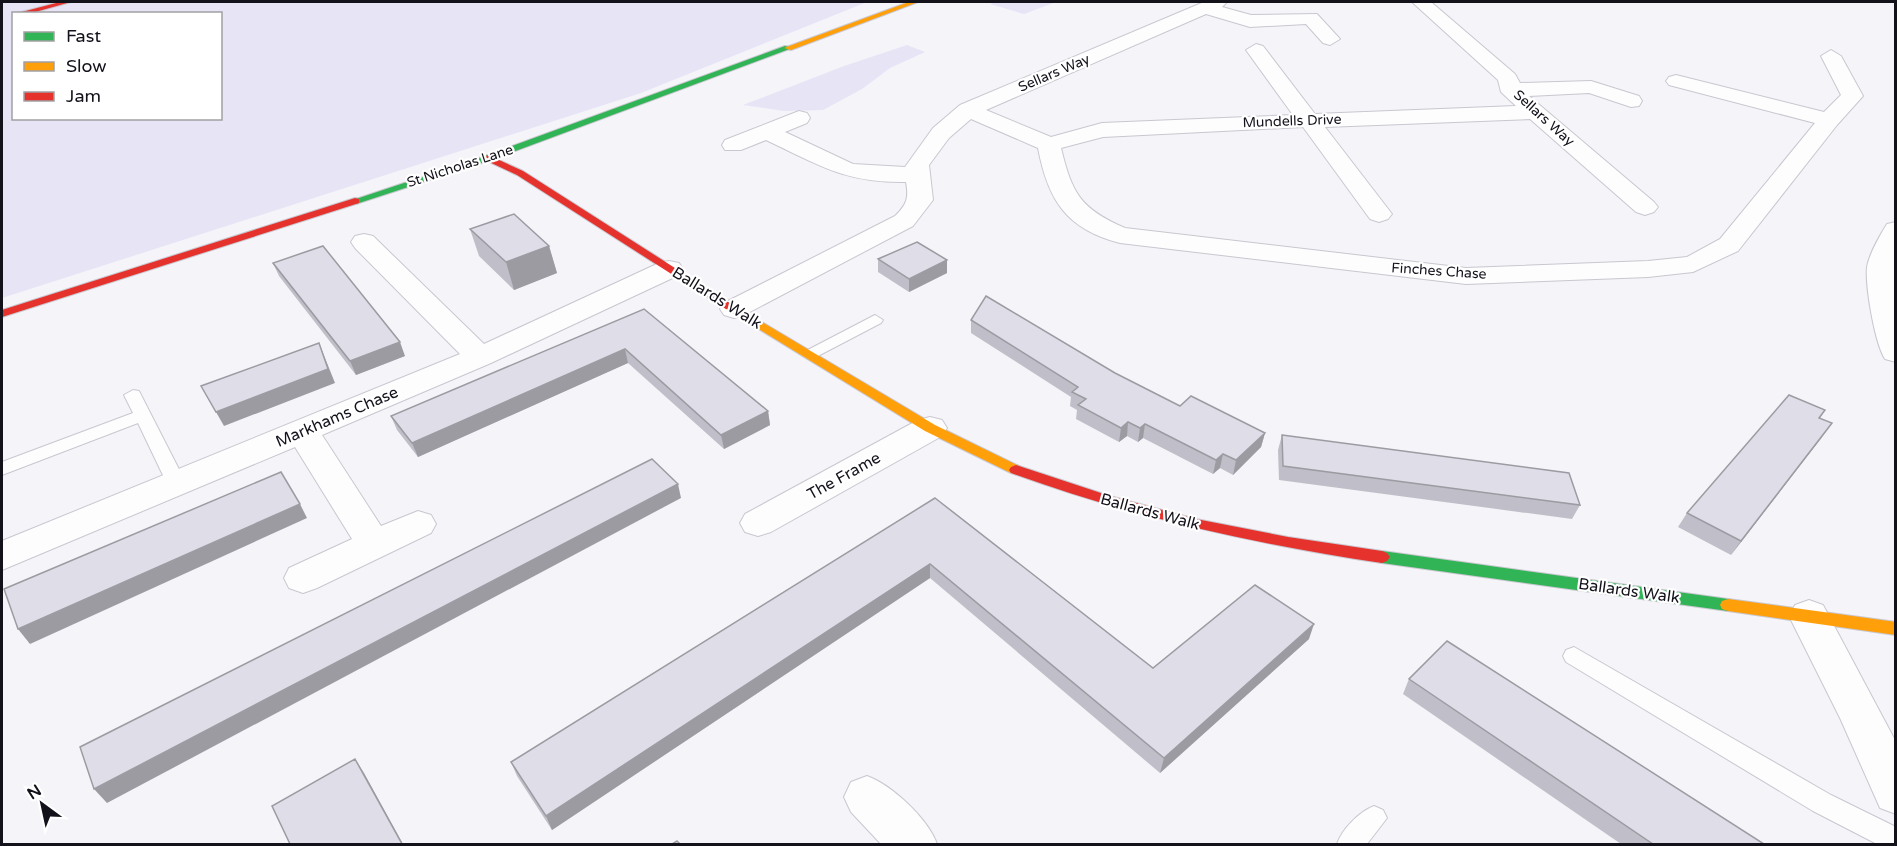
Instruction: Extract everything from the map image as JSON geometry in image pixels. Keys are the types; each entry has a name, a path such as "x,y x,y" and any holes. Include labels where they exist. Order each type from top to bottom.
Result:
{"street":[{"path":"24,12 67,2"},
{"name":"St Nicholas Lane","path":"2,314 488,158 914,2"},
{"name":"Sellars Way","path":"1421,2 1508,78 1511,90 1645,207"},
{"path":"1210,4 1250,21 1311,18 1330,39"},
{"name":"Sellars Way","path":"734,309 904,221 919,208 922,198 917,165 927,148 968,110 1210,4"},
{"path":"1256,50 1379,214"},
{"name":"Finches Chase","path":"1049,144 1065,200 1095,225 1120,235 1466,276 1553,274 1693,264 1729,245 1829,120 1852,96 1832,56"},
{"path":"1676,81 1829,120"},
{"path":"1511,90 1591,87 1631,101"},
{"path":"968,110 1049,144"},
{"name":"Mundells Drive","path":"1049,144 1102,130 1122,128 1537,112"},
{"path":"733,145 799,118"},
{"path":"768,132 847,170 884,175 917,174"},
{"name":"Ballards Walk","path":"488,158 520,173 669,269 930,428 1011,468 1071,491 1183,523 1313,547 1896,629"},
{"path":"1896,230 1881,267 1890,337 1896,353"},
{"path":"364,242 480,357"},
{"name":"Markhams Chase","path":"2,556 480,357 669,269"},
{"name":"The Frame","path":"758,523 930,428"},
{"path":"302,431 374,544"},
{"path":"303,578 418,524"},
{"path":"1809,616 1861,715 1896,793"},
{"path":"867,797 914,844"}],"lane":[{"path":"808,354 875,320"},
{"path":"133,395 177,485"},
{"path":"2,469 142,415"},
{"path":"1574,656 1822,803 1896,841"},
{"path":"1350,844 1374,818"}],"shaded area":[{"path":"2,2 867,2 641,93 2,298"},
{"path":"996,2 1056,2 1024,14 990,4"},
{"path":"907,45 925,52 890,68 862,89 823,110 784,111 743,105 844,66"}],"building":[{"path":"514,214 549,246 506,262 470,229"},
{"path":"917,242 947,260 909,279 878,259"},
{"path":"323,246 400,342 350,361 273,263"},
{"path":"986,296 1115,373 1180,406 1191,396 1265,433 1236,460 1223,454 1216,460 1145,424 1140,428 1128,422 1121,428 1078,405 1086,399 1072,392 1078,387 971,320"},
{"path":"644,309 768,411 721,435 625,349 412,443 391,416"},
{"path":"319,343 328,369 216,412 201,386"},
{"path":"1789,395 1825,410 1819,418 1832,423 1741,541 1687,513"},
{"path":"1282,435 1569,473 1580,505 1283,466"},
{"path":"652,459 678,484 94,789 80,747"},
{"path":"281,472 300,504 18,629 4,589"},
{"path":"935,498 1153,668 1255,585 1314,624 1164,758 930,564 546,816 511,762"},
{"path":"1447,641 1764,844 1653,844 1409,679"},
{"path":"355,759 402,844 290,844 272,806"}],"traffic: fast":[{"path":"355,201 488,158 788,48"},
{"path":"1382,557 1728,605"}],"traffic: slow":[{"path":"788,48 914,2"},
{"path":"730,307 930,428 1016,470"},
{"path":"1728,605 1896,629"}],"traffic: jam":[{"path":"25,12 67,2"},
{"path":"488,158 520,173 730,307"},
{"path":"2,314 355,201"},
{"path":"1016,470 1106,500 1196,524 1242,534 1382,557"}]}
